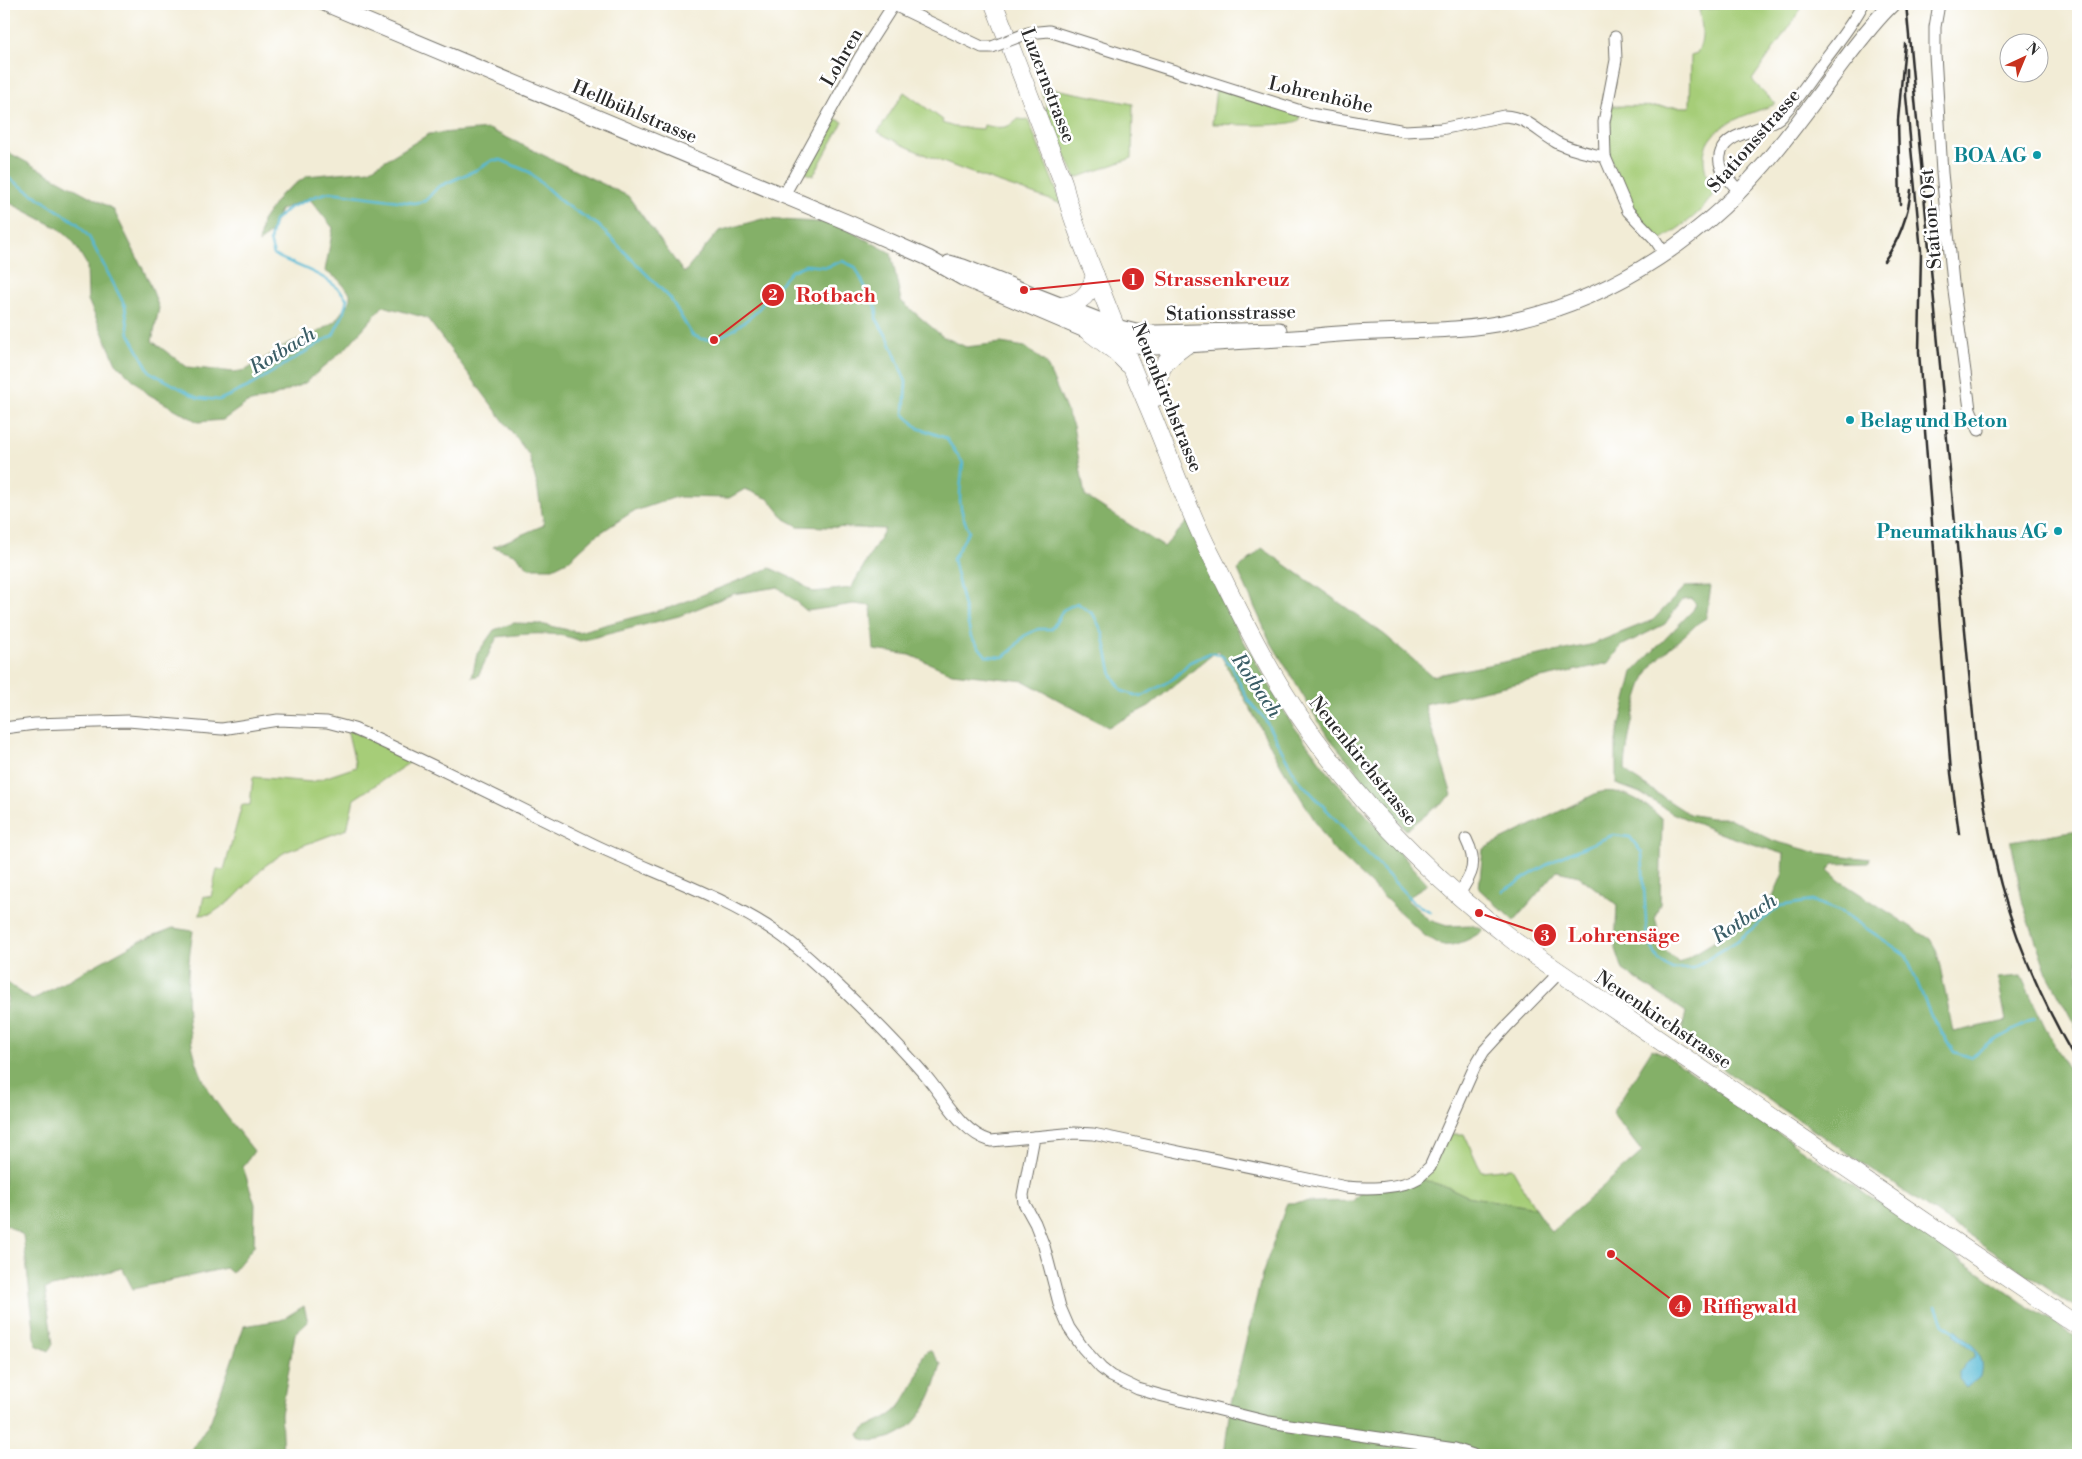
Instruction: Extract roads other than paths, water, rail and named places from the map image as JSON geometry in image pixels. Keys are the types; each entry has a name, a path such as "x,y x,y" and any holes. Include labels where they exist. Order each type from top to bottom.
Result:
{"main road":[{"name":"Hellbühlstrasse","path":"326,4 784,195 928,258 963,278 1088,331 1126,336"},
{"name":"Luzernstrasse","path":"994,4 1063,182"},
{"name":"Stationsstrasse","path":"1126,336 1156,347 1332,334 1457,329 1527,318 1569,305 1629,276 1664,253 1700,226 1739,191 1770,157 1870,28 1892,4"},
{"name":"Neuenkirchstrasse","path":"1063,182 1068,206 1095,275 1157,397 1218,555 1225,580"},
{"name":"Neuenkirchstrasse","path":"1063,182 1076,201 1086,224 1126,336 1133,369 1210,554 1269,667 1324,750 1385,824 1458,895 1505,934 1559,974 2078,1326"},
{"name":"Hellbühlstrasse","path":"928,258 963,267 1062,306 1126,336"},
{"path":"1062,306 1073,304 1086,297 1092,287 1095,275"},
{"name":"Stationsstrasse","path":"1126,336 1163,333 1303,330 1332,334"},
{"path":"1088,331 1116,352 1133,369"},
{"path":"1157,397 1157,377 1161,367 1170,356 1186,345"}],"street":[{"path":"1739,191 1720,164 1720,154 1724,146 1733,138 1764,126 1779,117 1834,47 1863,4"},
{"name":"Station-Ost","path":"1939,4 1935,28 1935,54 1942,173 1953,283 1970,409 1978,430"},
{"name":"Lohren","path":"784,195 860,57 892,7 896,6 982,47 992,47"},
{"name":"Lohrenhöhe","path":"992,47 1028,33 1049,31 1310,114 1405,131 1441,129 1504,116 1514,116 1535,126 1556,142 1605,157"},
{"path":"1616,37 1616,60 1604,122 1605,157 1628,210 1654,238 1664,253"},
{"path":"4,728 35,724 128,722 222,729 286,720 327,722 354,729 780,934 852,999 925,1074 969,1130 979,1138 991,1141 1074,1133 1093,1134 1346,1187 1382,1187 1406,1182 1417,1178 1430,1167 1475,1066 1484,1051 1559,974"},
{"path":"1458,895 1472,871 1472,852 1466,839"},
{"path":"1034,1137 1023,1195 1024,1203 1035,1223 1044,1246 1060,1307 1069,1328 1088,1354 1112,1376 1159,1395 1269,1422 1455,1449 1473,1455"}],"water":[{"path":"1956,1329 1976,1350 1981,1362 1980,1377 1966,1388 1959,1380 1959,1373 1969,1360 1974,1357 1975,1353 1955,1335 1954,1331"}],"waterway":[{"name":"Rotbach","path":"4,175 77,223 89,237 125,306 129,334 150,372 198,398 219,400 248,387 333,335 343,315 347,299 332,284 314,272 274,255 270,241 274,221 289,208 330,192 414,203 425,201 438,187 493,160 501,160 529,172 563,203 598,225 670,298 692,335 702,339 714,340 733,330 753,315 791,271 805,265 827,267 842,261 855,267 877,310 876,318 889,340 906,382 904,414 918,428 946,438 963,463 960,498 962,513 969,531 953,559 971,637 986,656 1003,657 1024,636 1038,629 1052,629 1063,610 1077,603 1093,614 1103,633 1112,675 1122,691 1141,697 1173,679 1190,662 1210,653 1221,655 1231,665 1248,700 1264,718 1297,778 1414,903 1431,912"},
{"name":"Rotbach","path":"1503,891 1558,858 1613,835 1630,837 1642,853 1647,938 1659,961 1672,969 1693,968 1737,941 1780,906 1812,901 1842,912 1906,955 1931,1016 1954,1052 1970,1057 1990,1043 2035,1018"},
{"path":"1936,1306 1943,1324 1954,1331"}],"railway":[{"path":"1906,4 1978,768 1997,871 2016,932 2054,1021 2078,1064"},
{"path":"1900,204 1898,120 1905,44"},
{"path":"1906,69 1906,96 1921,251 1919,352 1951,773 1959,834"},
{"path":"1884,261 1895,244 1902,227 1908,209 1911,190"}],"place":[{"name":"BOA AG","path":"2037,155"},
{"name":"Strassenkreuz","path":"1024,290"},
{"name":"Rotbach","path":"714,340"},
{"name":"Belag und Beton","path":"1850,420"},
{"name":"Pneumatikhaus AG","path":"2058,531"},
{"name":"Lohrensäge","path":"1479,913"},
{"name":"Riffigwald","path":"1611,1254"}]}
